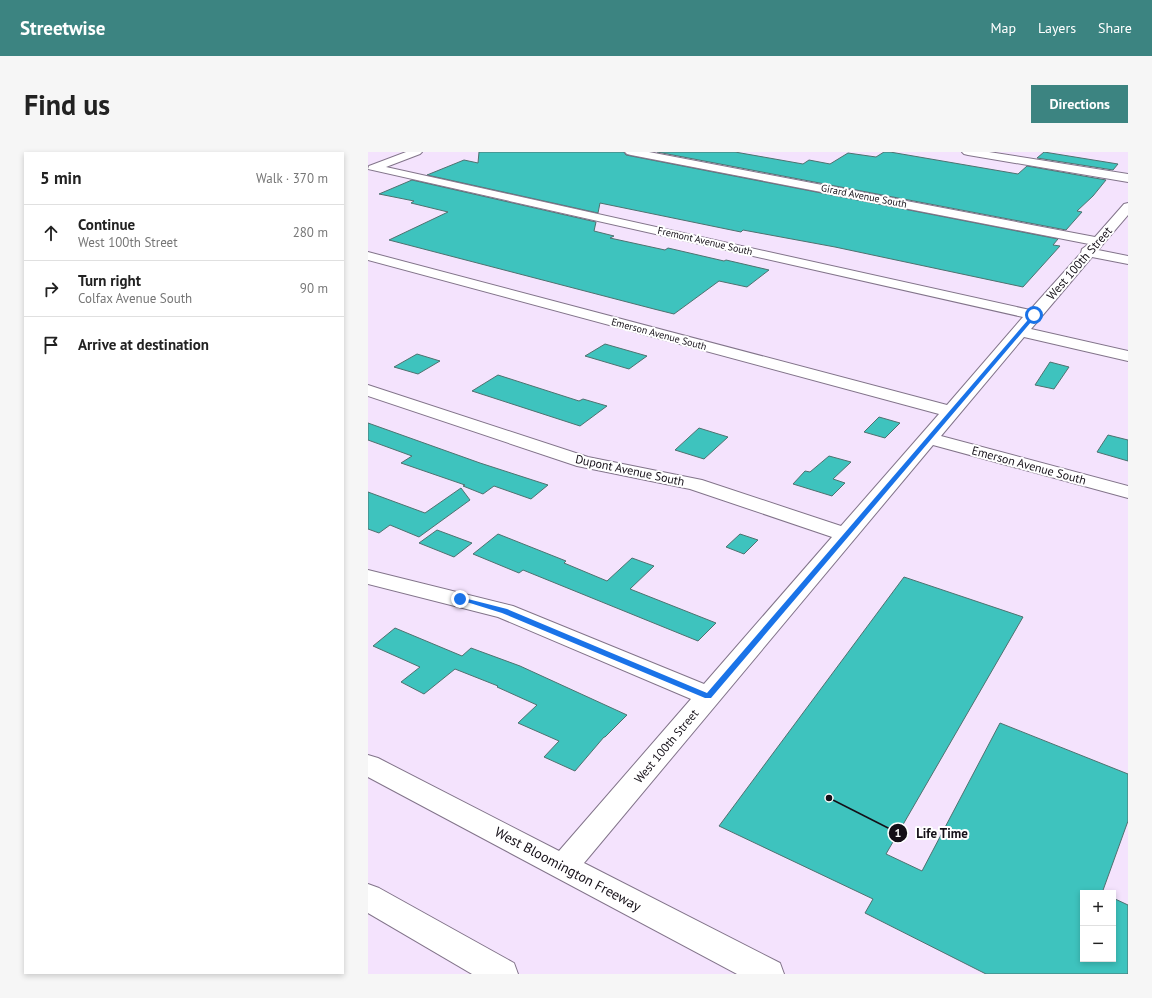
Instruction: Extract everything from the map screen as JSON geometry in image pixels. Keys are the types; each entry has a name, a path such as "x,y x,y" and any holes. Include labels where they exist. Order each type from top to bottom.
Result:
{"main road":[{"path":"371,169 416,152"},
{"name":"Girard Avenue South","path":"632,152 1092,247 1128,260"},
{"path":"968,152 1004,155 1128,178"},
{"name":"Fremont Avenue South","path":"371,169 1034,315"},
{"name":"West 100th Street","path":"563,867 1020,331 1128,207"},
{"name":"Emerson Avenue South","path":"368,256 951,412"},
{"path":"1020,331 1128,356"},
{"name":"Dupont Avenue South","path":"368,390 584,462 695,484 847,535"},
{"name":"Emerson Avenue South","path":"929,438 1128,492"},
{"path":"368,577 505,611 708,696"},
{"name":"West Bloomington Freeway","path":"368,765 768,974"},
{"path":"368,897 502,974"}],"building":[{"path":"479,152 624,152 626,155 1058,239 1053,245 1060,246 1023,287 835,247 743,230 741,232 600,203 598,213 427,175 464,160 478,163"},
{"path":"657,152 735,152 803,164 809,160 830,164 848,153 876,157 884,152 890,152 1018,174 1027,166 1106,180 1093,196 1077,211 1082,212 1066,230"},
{"path":"1044,152 1118,164 1113,170 1037,158"},
{"path":"412,180 596,222 594,231 614,236 610,238 665,250 668,248 769,270 747,287 719,281 674,314 654,309 389,240 448,212 411,203 414,201 379,194"},
{"path":"605,344 647,356 629,369 585,356"},
{"path":"417,354 440,361 418,374 394,367"},
{"path":"1050,362 1069,367 1054,389 1035,385"},
{"path":"498,375 579,401 583,399 607,406 580,426 472,391"},
{"path":"879,417 900,423 885,438 864,432"},
{"path":"368,423 480,463 548,485 531,499 494,486 483,494 463,486 465,485 401,463 412,456 368,440"},
{"path":"699,428 728,437 704,459 675,450"},
{"path":"1108,435 1128,440 1128,461 1097,452"},
{"path":"829,456 851,462 833,479 845,483 832,496 793,484 805,471 810,472"},
{"path":"461,488 470,500 419,537 390,525 379,533 368,529 368,492 425,513"},
{"path":"437,530 472,543 454,557 419,543"},
{"path":"498,534 566,561 564,563 607,581 632,558 654,566 630,589 716,623 698,641 523,570 519,573 473,554"},
{"path":"740,534 758,540 744,554 726,547"},
{"path":"904,577 1023,617 886,854 922,871 1000,723 1128,774 1128,821 1103,890 1080,890 1080,962 1116,962 1116,899 1128,905 1128,974 986,974 865,913 873,899 719,826"},
{"path":"395,628 462,656 471,648 520,666 627,715 604,737 575,771 544,757 559,741 518,723 537,705 497,687 498,686 455,669 424,694 401,682 420,667 373,646"}],"place":[{"name":"Life Time","path":"829,798"}],"route":[{"path":"460,599 505,611 708,696 1034,315"}]}
